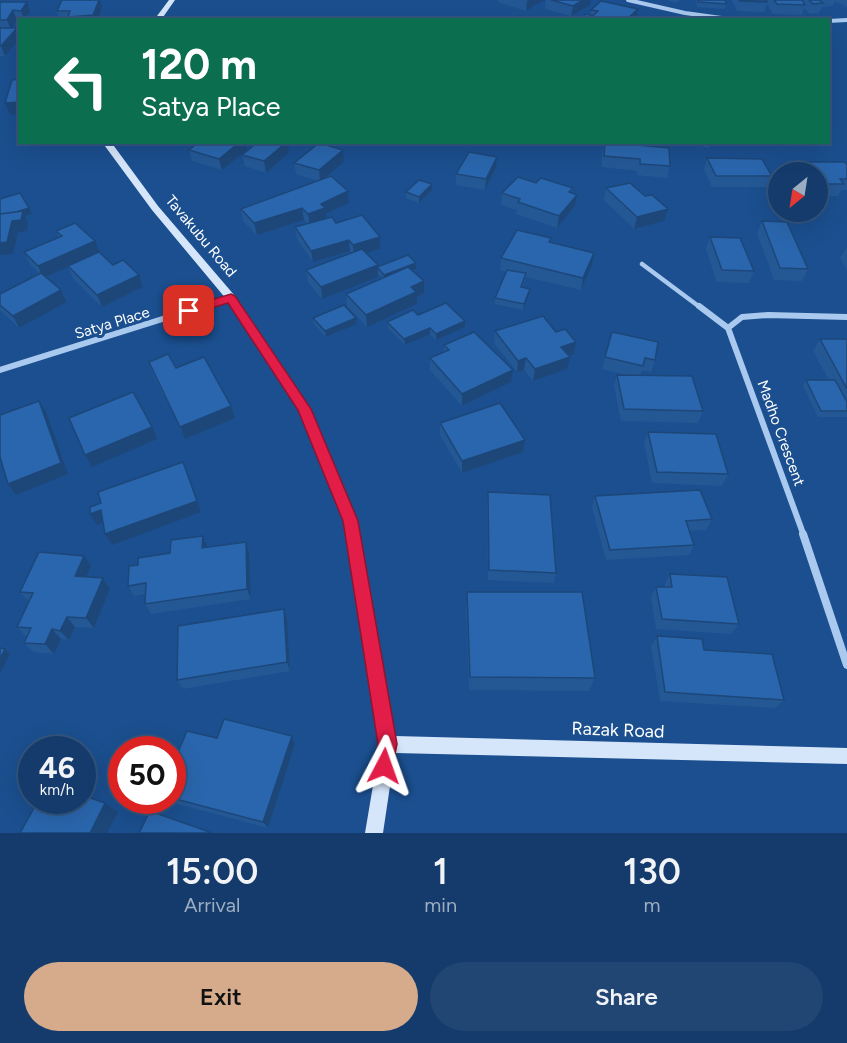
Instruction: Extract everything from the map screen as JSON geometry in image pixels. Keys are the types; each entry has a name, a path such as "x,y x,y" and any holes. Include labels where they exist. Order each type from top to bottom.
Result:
{"main road":[{"path":"158,18 172,0"},
{"name":"Tavakubu Road","path":"107,144 155,208 231,298 304,409 350,521 388,744 374,833"},
{"name":"Razak Road","path":"388,744 847,756"}],"street":[{"path":"628,0 684,13 721,18"},
{"path":"830,21 847,20"},
{"path":"642,264 728,328 742,317 768,315 847,317"},
{"name":"Satya Place","path":"0,370 231,298"},
{"name":"Madho Crescent","path":"728,328 807,545 847,665"}],"building":[{"path":"62,0 99,0 93,15 68,17 70,11 57,11"},
{"path":"551,0 583,0 573,6"},
{"path":"698,0 725,0 726,4 698,2"},
{"path":"766,0 767,2 740,1"},
{"path":"774,0 802,0 805,5 777,4"},
{"path":"809,0 819,0 823,3 813,4"},
{"path":"601,1 638,9 628,18 582,18 586,14 593,16 598,11 591,10"},
{"path":"0,2 27,2 21,11 13,10 7,20 0,20"},
{"path":"0,28 17,28 1,46 0,46"},
{"path":"18,79 18,102 5,103 12,80"},
{"path":"196,144 238,144 219,159 189,150"},
{"path":"256,144 285,144 264,161 242,155"},
{"path":"318,144 343,150 319,170 294,163"},
{"path":"605,144 669,148 670,166 640,164 640,159 604,156"},
{"path":"469,152 497,157 486,179 456,174"},
{"path":"707,158 762,159 768,169 768,176 716,176"},
{"path":"828,162 845,162 847,179 840,179 844,184 828,184"},
{"path":"331,176 348,191 321,204 325,208 308,214 302,208 254,223 241,209"},
{"path":"518,177 536,183 541,178 573,188 569,192 577,195 559,216 518,202 520,199 502,193"},
{"path":"419,180 432,184 419,197 406,192"},
{"path":"630,183 645,196 652,195 668,209 637,217 606,188"},
{"path":"20,193 29,208 0,214 0,199"},
{"path":"23,211 21,220 12,221 7,242 0,243 0,214"},
{"path":"362,215 380,237 353,245 349,240 311,251 295,227 332,217 336,223"},
{"path":"762,221 787,222 808,269 780,268"},
{"path":"75,223 95,241 38,266 24,252 62,236 56,231"},
{"path":"517,230 551,238 549,242 594,253 583,278 501,258"},
{"path":"710,237 740,238 754,271 722,270"},
{"path":"362,249 378,265 321,287 306,270"},
{"path":"99,252 113,265 123,260 139,275 97,295 68,266"},
{"path":"408,255 416,263 384,275 377,267"},
{"path":"408,267 424,281 411,287 416,292 366,315 346,294"},
{"path":"507,270 526,273 521,287 530,289 524,304 495,298"},
{"path":"41,273 61,290 13,316 0,305 0,294"},
{"path":"446,303 465,321 436,334 430,328 404,339 387,322 413,310 418,315"},
{"path":"344,305 356,318 325,331 313,318"},
{"path":"543,316 556,332 565,329 576,342 561,347 570,357 535,369 526,358 518,361 495,331"},
{"path":"474,332 513,370 462,394 430,358 449,350 444,345"},
{"path":"612,332 658,342 655,360 645,358 643,366 605,357"},
{"path":"820,339 847,339 847,389"},
{"path":"168,354 176,368 204,357 231,406 180,427 149,362"},
{"path":"617,375 692,376 703,411 624,409"},
{"path":"806,380 835,380 847,402 847,411 821,411"},
{"path":"133,392 152,427 85,455 69,418"},
{"path":"39,401 61,463 8,484 0,457 0,415"},
{"path":"500,403 525,440 462,461 440,423"},
{"path":"648,432 716,434 728,474 657,472"},
{"path":"183,462 197,501 105,534 101,510 90,514 90,507 101,503 98,492"},
{"path":"700,490 712,519 686,521 694,545 610,550 595,496"},
{"path":"488,492 550,495 556,573 489,570"},
{"path":"203,536 202,548 246,542 247,589 145,604 146,583 128,586 129,566 138,565 138,558 170,553 171,540"},
{"path":"39,552 84,556 75,576 103,578 86,618 67,617 60,631 52,629 45,644 24,643 31,628 17,627 33,593 20,592"},
{"path":"670,574 727,577 739,624 662,619 656,587 672,587"},
{"path":"467,592 582,592 595,678 470,677"},
{"path":"284,609 287,662 177,680 178,626"},
{"path":"657,636 702,639 704,650 772,654 784,700 665,692"},
{"path":"0,648 5,649 0,659"},
{"path":"224,719 292,736 263,822 186,802 185,736 187,731 217,738"},
{"path":"96,800 105,803 90,833 20,833 31,814 96,814"},
{"path":"148,814 158,814 212,833 139,833"}],"route":[{"path":"189,311 231,298 304,409 350,521 388,744 384,766"}]}
